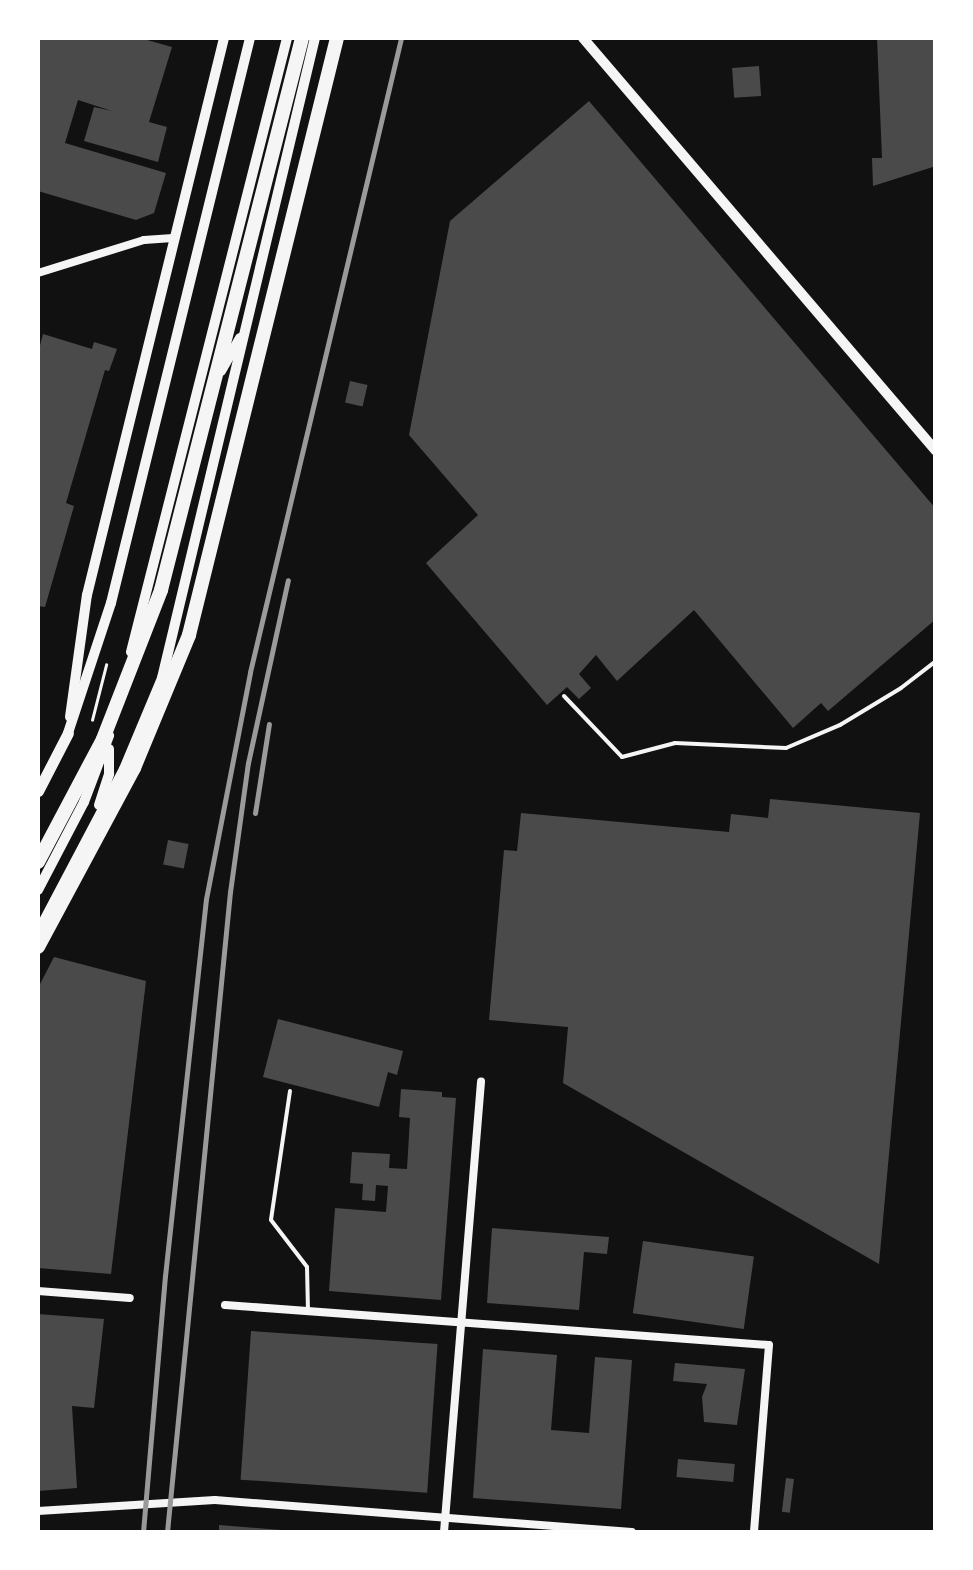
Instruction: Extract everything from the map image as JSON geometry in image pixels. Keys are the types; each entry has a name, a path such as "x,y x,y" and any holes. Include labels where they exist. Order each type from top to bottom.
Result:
{"highway":[{"path":"38,862 103,739 161,590 302,38"},
{"path":"38,947 148,738 190,635 337,38"}],"main road":[{"path":"68,733 87,596 224,38"},
{"path":"38,791 68,733 89,680 250,38"},
{"path":"38,890 84,802 109,737 287,38"},
{"path":"38,932 138,740 162,678 316,38"},
{"path":"582,38 936,451"},
{"path":"187,434 248,324"},
{"path":"89,835 109,774 109,737"}],"street":[{"path":"38,274 144,240 173,238"},
{"path":"444,1532 481,1082"},
{"path":"38,1291 130,1298"},
{"path":"224,1305 769,1345 754,1532"},
{"path":"38,1511 215,1500 632,1532"}],"lane":[{"path":"564,696 622,757 675,743 786,748 840,725 901,688 936,661"},
{"path":"290,1091 271,1220 308,1267 308,1312"}],"building":[{"path":"38,38 140,38 172,47 149,122 167,127 158,162 84,141 94,107 112,111 78,100 65,143 166,173 154,213 136,220 38,191"},
{"path":"877,38 936,38 936,166 873,186 872,158 882,158"},
{"path":"759,66 761,96 734,98 732,68"},
{"path":"589,101 936,509 936,619 828,711 821,703 793,728 694,610 617,681 596,655 579,674 591,688 579,699 567,687 547,705 426,563 478,515 409,435 450,221"},
{"path":"43,334 92,349 94,342 117,349 109,371 105,370 66,503 74,506 45,607 38,606 38,353"},
{"path":"350,381 368,385 363,406 345,402"},
{"path":"770,799 920,813 879,1264 563,1083 568,1027 489,1020 504,850 517,851 521,813 729,832 731,814 768,818"},
{"path":"168,840 189,844 184,869 163,865"},
{"path":"54,957 146,981 111,1274 38,1268 38,988"},
{"path":"278,1019 403,1051 397,1075 388,1072 379,1107 263,1077"},
{"path":"401,1089 442,1092 442,1097 456,1098 441,1300 329,1291 335,1208 386,1212 388,1186 376,1185 375,1201 362,1200 363,1184 350,1183 352,1152 390,1154 389,1168 407,1169 410,1118 399,1117"},
{"path":"492,1228 609,1237 607,1254 584,1252 579,1310 487,1303"},
{"path":"643,1241 754,1257 744,1329 633,1313"},
{"path":"38,1314 104,1319 94,1408 72,1406 77,1488 38,1491"},
{"path":"251,1331 438,1344 427,1493 241,1480"},
{"path":"483,1349 557,1355 551,1430 589,1433 595,1357 632,1360 621,1509 473,1498"},
{"path":"675,1363 745,1369 737,1425 704,1422 702,1397 707,1384 673,1381"},
{"path":"678,1459 735,1464 733,1482 676,1477"},
{"path":"786,1478 794,1479 790,1513 782,1512"},
{"path":"219,1525 281,1530 281,1532 219,1532"}],"railway":[{"path":"143,1532 165,1276 206,899 250,672 401,38"},
{"path":"167,1532 230,892 248,763 288,580"},
{"path":"255,813 269,724"}]}
